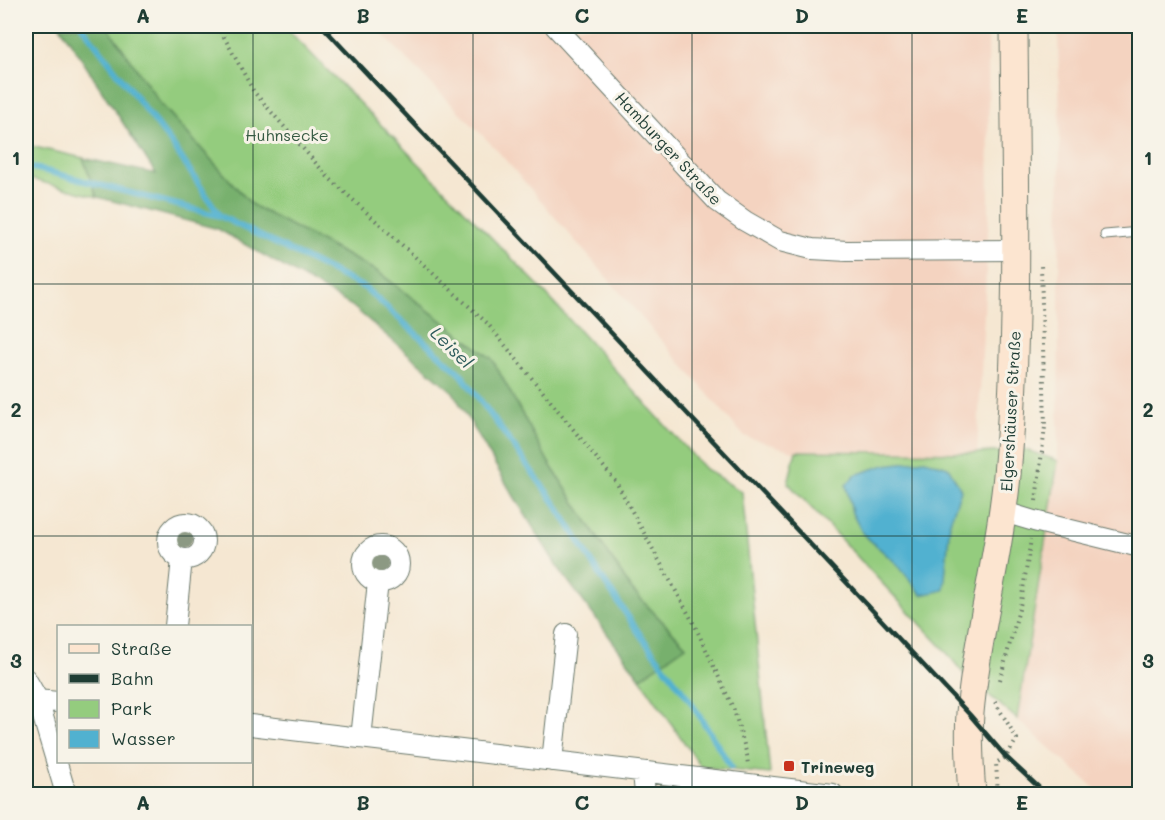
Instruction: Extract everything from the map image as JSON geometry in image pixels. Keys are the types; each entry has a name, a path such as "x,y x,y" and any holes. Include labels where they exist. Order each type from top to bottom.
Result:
{"street":[{"name":"Hamburger Straße","path":"555,26 717,201 745,221 780,240 812,249 847,251 1016,250"},
{"name":"Elgershäuser Straße","path":"972,795 970,715 974,678 1004,512 1012,416 1016,250 1014,26"},
{"path":"1004,512 1140,547"},
{"path":"175,625 182,559"},
{"path":"361,738 378,582"},
{"path":"552,761 566,634"},
{"path":"26,680 66,795"},
{"path":"32,699 57,702"},
{"path":"252,725 833,795"},
{"path":"643,772 645,795"}],"lane":[{"path":"1105,235 1140,232"}],"path":[{"path":"219,26 254,92 327,176 487,323 616,482 695,626 734,710 747,754 751,785"}],"shaded area":[{"path":"374,26 988,26 989,213 977,453 796,452 744,436 496,149"},
{"path":"1058,26 1139,26 1139,794 1101,794 1017,719 1058,461 1060,146"}],"green space":[{"path":"60,26 107,26 160,103 252,205 378,272 492,359 549,463 632,590 686,646 640,678 557,566 453,392 352,306 218,229 97,197 83,158 156,174"},
{"name":"Huhnsecke","path":"107,26 284,26 536,283 705,469 742,492 770,774 701,767 640,678 686,646 632,590 549,463 492,359 378,272 252,205 160,103"},
{"path":"26,145 83,158 97,197 26,178"},
{"path":"1027,450 1058,461 1017,719 963,673 943,648 788,483 796,451 977,453"}],"water":[{"path":"925,460 948,467 961,490 950,522 944,590 922,595 897,564 863,534 852,513 846,485 855,475 885,465"}],"waterway":[{"name":"Leisel","path":"82,26 174,147 220,216 365,288 461,374 557,506 641,636 689,699 731,767"},
{"path":"26,167 220,216"}],"railway":[{"path":"322,26 846,582 1006,757 1046,794"}],"place":[{"name":"Trineweg","path":"789,766"}]}
